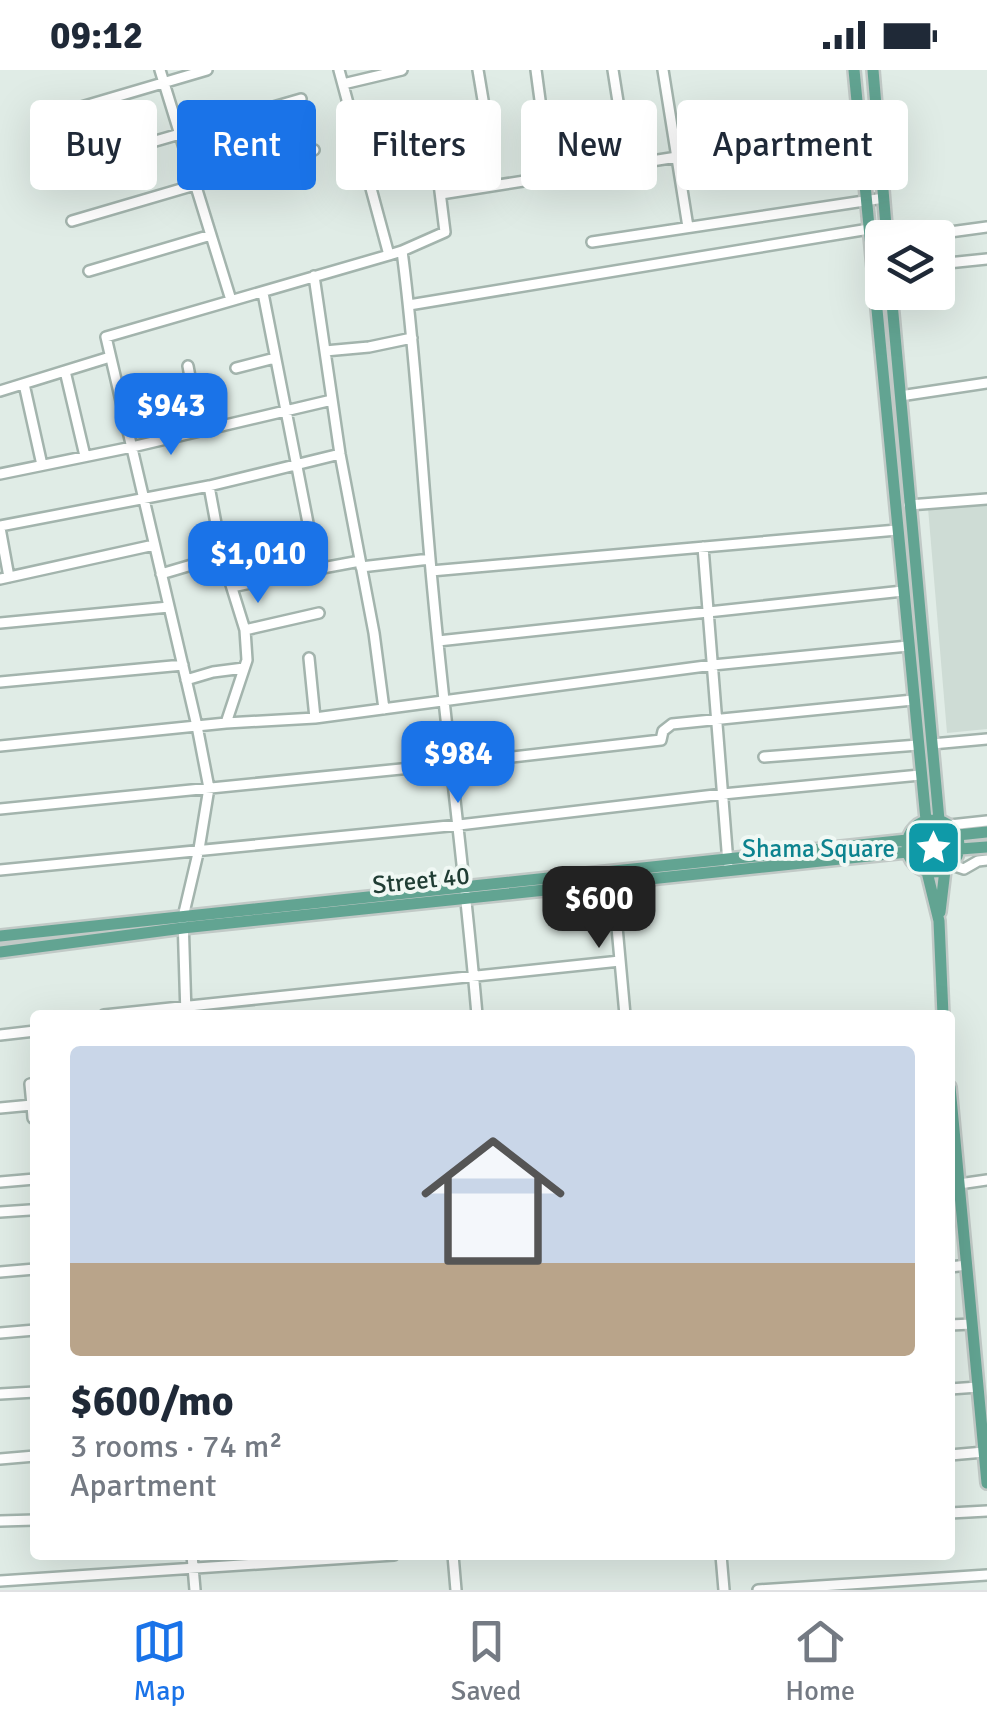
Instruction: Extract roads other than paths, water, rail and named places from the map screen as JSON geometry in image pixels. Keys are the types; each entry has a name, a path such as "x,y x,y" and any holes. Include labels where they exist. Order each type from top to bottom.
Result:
{"main road":[{"path":"854,70 868,220"},
{"path":"873,70 885,220"},
{"path":"877,310 920,775 943,825 960,849"},
{"path":"893,310 932,744 943,825"},
{"path":"949,867 927,872 914,864 907,846 917,825 987,832"},
{"path":"466,892 907,846"},
{"path":"960,849 987,846"},
{"path":"938,921 949,867 960,849"},
{"name":"Street 40","path":"0,952 183,922 466,892 613,883 728,865"},
{"path":"927,872 938,921 943,1010"},
{"path":"0,936 183,922"},
{"path":"955,1156 959,1184 955,1203 967,1266 987,1484"}],"street":[{"path":"160,70 177,127"},
{"path":"106,100 207,70"},
{"path":"338,70 389,255"},
{"path":"343,84 402,70"},
{"path":"478,70 485,112 432,124 445,232 402,251 108,335 106,339 209,788 183,922 186,1010 620,961"},
{"path":"536,70 540,100"},
{"path":"614,70 618,100"},
{"path":"657,160 677,157 663,70"},
{"path":"440,194 521,182"},
{"path":"72,221 178,190"},
{"path":"196,190 231,300"},
{"path":"682,190 688,227"},
{"path":"592,242 884,198"},
{"path":"955,231 987,227"},
{"path":"409,306 865,230"},
{"path":"89,271 210,235"},
{"path":"402,251 477,1010"},
{"path":"955,262 987,259"},
{"path":"314,276 384,709"},
{"path":"263,292 318,569"},
{"path":"325,351 412,338"},
{"path":"0,391 110,357"},
{"path":"236,368 275,358"},
{"path":"188,366 200,431"},
{"path":"65,371 85,456"},
{"path":"900,396 987,383"},
{"path":"24,384 42,465"},
{"path":"0,474 332,400"},
{"path":"154,545 4,578 0,527 209,486 340,454"},
{"path":"209,486 222,556 245,630 247,660 226,723"},
{"path":"909,505 987,499"},
{"path":"220,544 310,528"},
{"path":"232,587 361,564 430,565 898,530"},
{"path":"703,547 728,865"},
{"path":"161,574 222,556"},
{"path":"438,642 903,591"},
{"path":"0,623 169,607"},
{"path":"245,630 319,613"},
{"path":"0,746 315,718 560,683 908,646"},
{"path":"309,658 315,718"},
{"path":"0,682 182,665"},
{"path":"186,680 244,668"},
{"path":"0,809 661,740 663,731 672,724 913,700"},
{"path":"932,744 987,739"},
{"path":"764,757 918,745"},
{"path":"0,870 920,775"},
{"path":"943,825 987,821"},
{"path":"949,867 964,869 987,860"},
{"path":"613,883 625,1010"},
{"path":"0,1035 30,1032"},
{"path":"0,1108 30,1105"},
{"path":"0,1182 30,1179"},
{"path":"959,1184 987,1180"},
{"path":"0,1212 30,1210"},
{"path":"955,1266 967,1266"},
{"path":"0,1272 30,1270"},
{"path":"955,1326 972,1324"},
{"path":"0,1333 30,1330"},
{"path":"955,1389 978,1387"},
{"path":"0,1394 30,1392"},
{"path":"955,1455 984,1452"},
{"path":"0,1458 30,1456"},
{"path":"955,1513 987,1511"},
{"path":"0,1522 30,1520"},
{"path":"192,1560 194,1590"},
{"path":"0,1582 327,1560"},
{"path":"453,1560 456,1590"},
{"path":"721,1560 724,1590"},
{"path":"758,1590 987,1575"}],"place":[{"name":"Shama Square","path":"934,848"}]}
